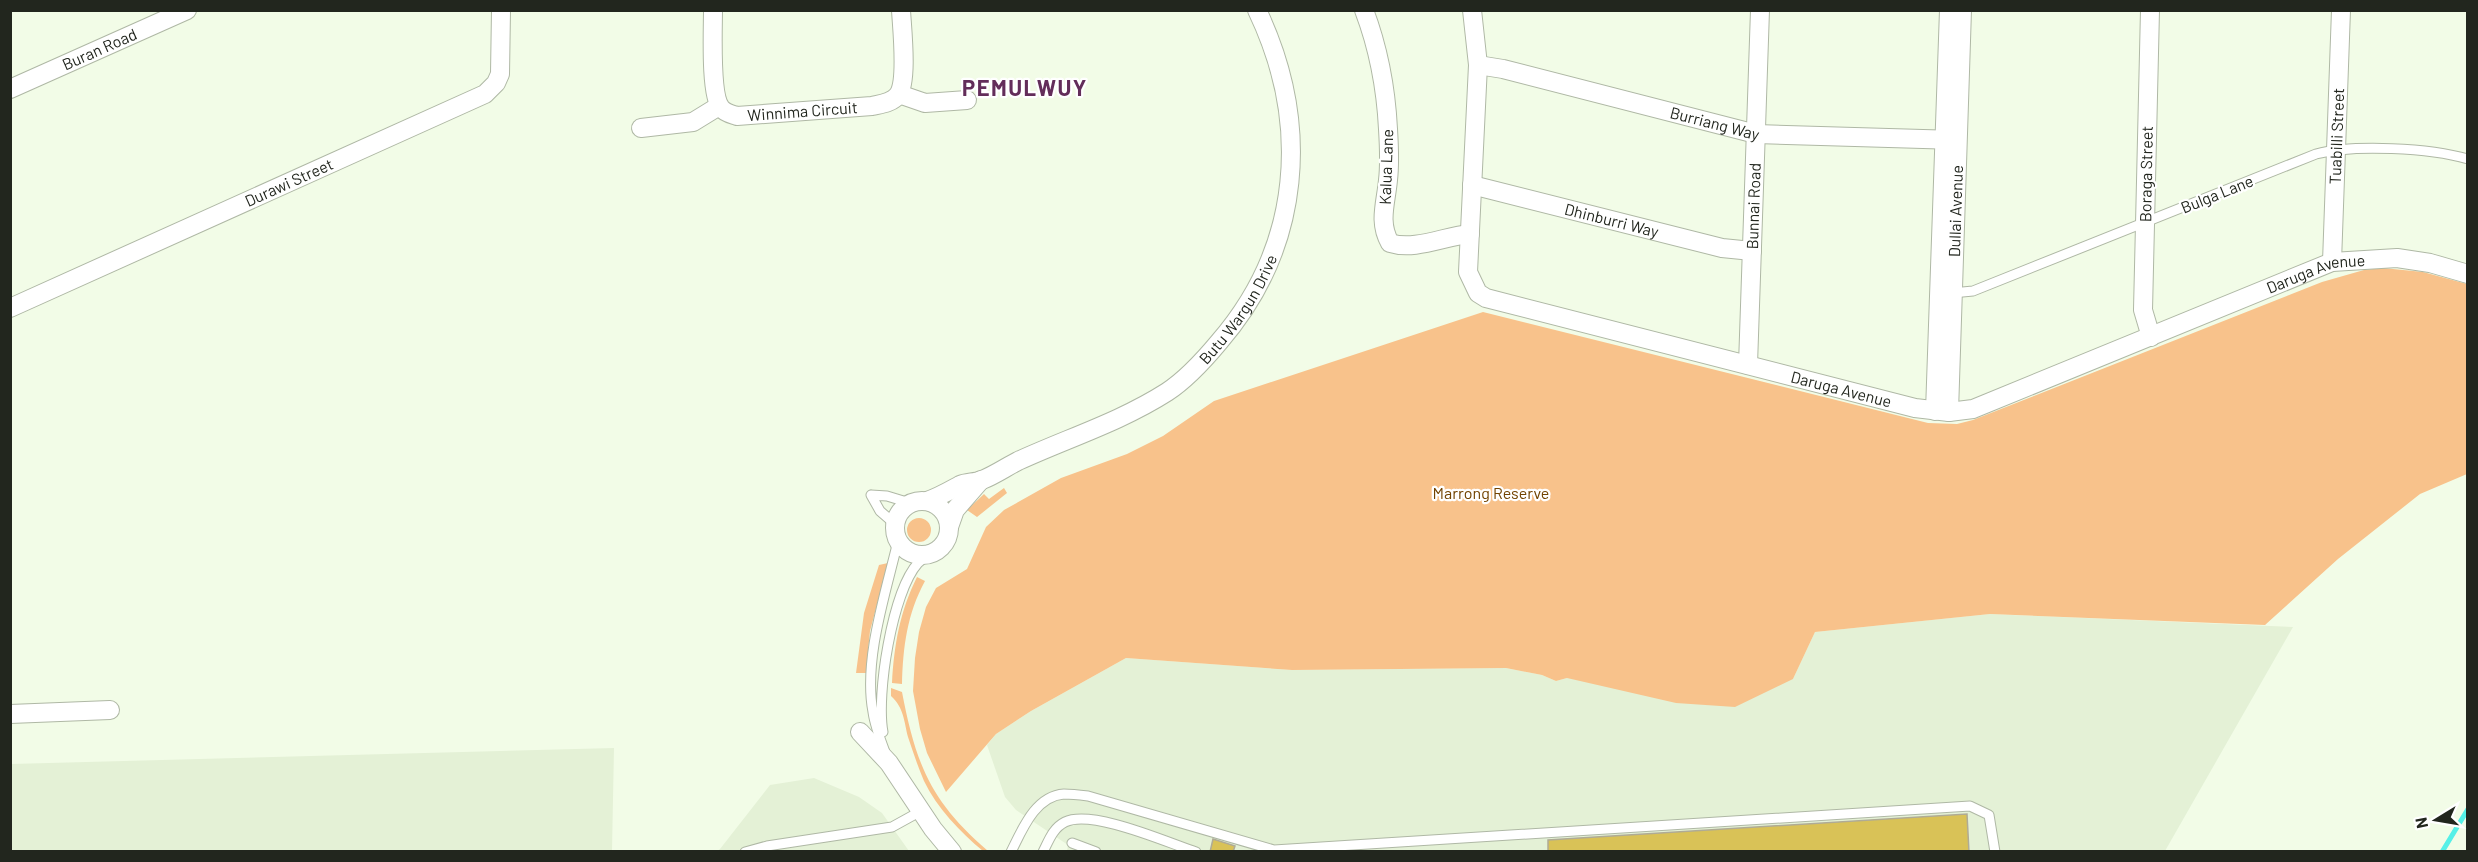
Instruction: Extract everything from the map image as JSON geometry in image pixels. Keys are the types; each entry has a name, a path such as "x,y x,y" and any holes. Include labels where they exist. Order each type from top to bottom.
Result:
{"street":[{"name":"Buran Road","path":"10,90 146,19 187,10"},
{"name":"Durawi Street","path":"10,308 485,94 496,83 500,74 501,10"},
{"path":"640,128 693,122 719,106 715,91 713,10"},
{"path":"901,10 902,85 899,94 924,103 967,100"},
{"name":"Butu Wargun Drive","path":"896,532 897,515 919,502 963,484 981,480 1018,461 1105,425 1167,391 1199,365 1231,329 1260,283 1275,249 1287,204 1291,172 1290,114 1283,79 1257,10"},
{"name":"Kalua Lane","path":"1364,10 1378,57 1388,129 1388,178 1382,224 1385,234 1390,243 1408,246 1470,234"},
{"name":"Daruga Avenue","path":"1472,10 1478,65 1468,272 1478,293 1486,298 1915,408 1942,412 1973,409 2332,262 2397,258 2430,263 2468,274"},
{"name":"Bunnai Road","path":"1748,365 1760,10"},
{"name":"Dullai Avenue","path":"1942,412 1951,139 1949,10"},
{"name":"Dullai Avenue","path":"1951,139 1962,10"},
{"name":"Boraga Street","path":"2150,10 2143,310 2151,337"},
{"name":"Tuabilli Street","path":"2332,262 2341,10"},
{"name":"Burriang Way","path":"1478,65 1503,69 1756,134 1951,139"},
{"name":"Winnima Circuit","path":"719,106 726,113 737,116 872,106 886,104 899,94"},
{"name":"Dhinburri Way","path":"1472,185 1722,248 1752,251"},
{"name":"Butu Wargun Drive","path":"929,555 944,544 955,510 981,480"},
{"path":"919,502 943,510 949,527"},
{"path":"896,532 903,549 911,554 929,555"},
{"path":"10,714 110,711"},
{"path":"860,732 889,763 952,852"}],"lane":[{"name":"Bulga Lane","path":"1947,293 1973,291 2316,154 2336,149 2442,151 2468,159"},
{"path":"889,763 872,709 872,678 875,643 896,532 871,495 919,502"},
{"path":"889,763 882,724 888,647 900,596 918,562 929,555"},
{"path":"1011,852 1028,818 1041,803 1061,794 1088,796 1274,850 1970,806 1989,815 1995,852"},
{"path":"744,852 767,846 892,827 921,811"},
{"path":"1043,852 1051,834 1064,823 1082,818 1101,820 1196,852"},
{"path":"1072,843 1096,852"}],"shaded area":[{"path":"1990,614 2293,627 2165,851 1067,851 1068,845 1016,810 1005,797 987,745 996,734 1031,711 1126,658 1292,670 1506,668 1542,675 1556,681 1567,678 1793,679 1815,632"},
{"path":"614,748 612,851 11,851 11,764"},
{"path":"814,778 859,797 882,813 909,851 716,852 770,785"}],"green space":[{"name":"Marrong Reserve","path":"2383,268 2423,272 2467,284 2467,474 2420,494 2338,559 2265,625 1990,614 1815,632 1793,679 1735,707 1676,703 1567,678 1556,681 1542,675 1506,668 1292,670 1126,658 1031,711 996,734 946,792 927,753 913,691 919,632 926,607 936,588 967,569 986,527 1004,510 1061,478 1127,454 1163,436 1214,401 1483,312 1928,423 1957,424 1973,420 2322,282 2364,270"},
{"path":"1004,488 1007,493 977,517 967,510 984,494 989,499"},
{"path":"919,518 927,522 931,530 927,538 919,542 911,538 907,530 911,522"},
{"path":"888,563 870,631 866,673 856,673 864,613 879,565"},
{"path":"917,577 925,581 914,606 907,631 902,684 892,683 899,628"},
{"path":"891,688 902,692 913,741 920,761 939,798 952,816 988,851 983,851 958,828 929,791 908,737 901,710 891,696"}],"building":[{"path":"1967,814 1969,852 1548,852 1548,840"},
{"path":"1213,839 1235,846 1233,852 1210,852"}],"waterway":[{"path":"2442,852 2468,809"}],"district":[{"name":"PEMULWUY","path":"1025,88"}]}
